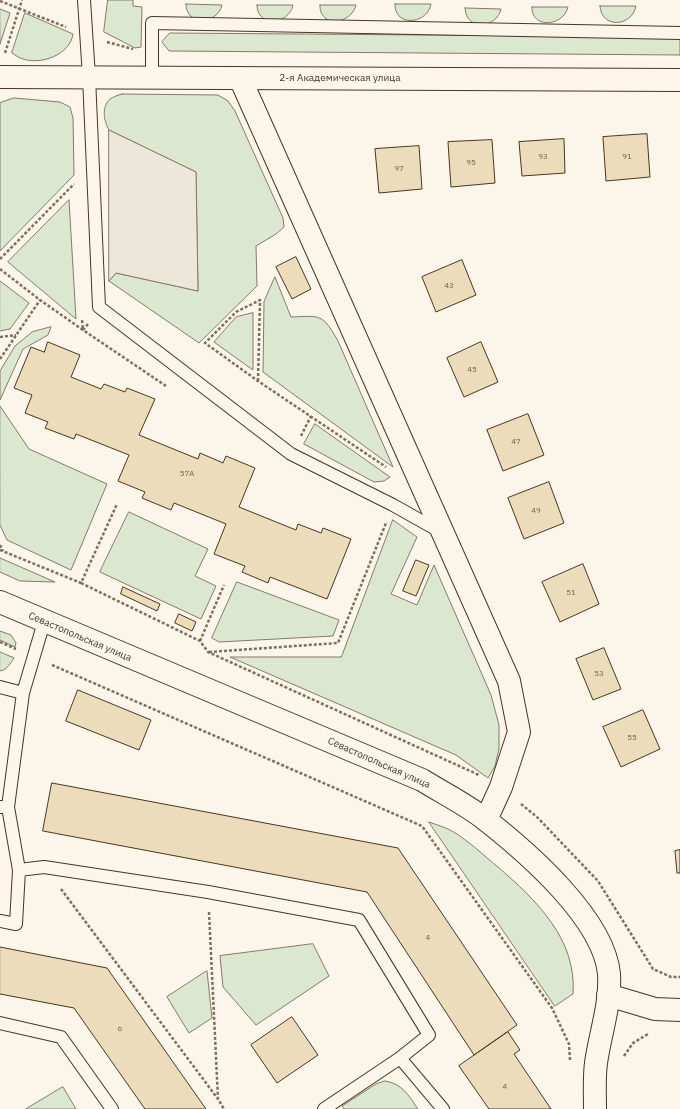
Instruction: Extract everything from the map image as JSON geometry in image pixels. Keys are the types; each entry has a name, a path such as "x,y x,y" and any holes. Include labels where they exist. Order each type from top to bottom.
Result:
{"street":[{"name":"2-я Академическая улица","path":"1,68 90,77 680,80"},
{"path":"240,78 508,681 518,732 501,787 486,820"},
{"name":"Севастопольская улица","path":"0,602 44,622 422,780 486,820 532,860 569,897 584,916 605,956 609,972 608,995 595,1065 595,1109"},
{"path":"608,995 655,1009 680,1010"}],"lane":[{"path":"84,0 90,77 100,307 291,454 393,505 442,532"},
{"path":"152,77 152,23 680,33"},
{"path":"0,921 16,924 19,870 4,807 23,693 44,622"},
{"path":"0,687 23,693"},
{"path":"19,870 44,867 208,892 359,920 428,1035 400,1058 324,1109"},
{"path":"0,1022 61,1037 112,1109"},
{"path":"400,1058 444,1109"}],"path":[{"path":"1,68 22,0"},
{"path":"0,1 19,8"},
{"path":"0,259 74,183"},
{"path":"0,269 40,300 83,330 82,315"},
{"path":"0,359 40,300"},
{"path":"258,381 260,300 236,312 205,343 258,381 390,470"},
{"path":"0,337 16,335"},
{"path":"0,544 2,551 82,583 118,504"},
{"path":"208,652 338,643 393,505"},
{"path":"200,641 224,585"},
{"path":"0,642 422,826 552,1008 569,1044 570,1066"},
{"path":"44,867 224,1109"},
{"path":"208,892 218,1099"},
{"path":"622,1060 633,1043 647,1034 654,1033"}],"green space":[{"path":"108,0 133,0 133,6 142,7 141,47 135,48 104,32"},
{"path":"186,4 222,5 215,16 202,20 191,17 187,11"},
{"path":"395,4 431,4 424,16 418,19 405,20 400,17 396,11"},
{"path":"257,5 293,5 286,17 274,21 262,18 258,12"},
{"path":"320,5 356,5 353,12 348,17 336,21 324,18"},
{"path":"600,6 636,6 629,18 623,21 611,22 605,19"},
{"path":"532,7 568,7 565,14 560,19 548,23 536,19 533,14"},
{"path":"465,8 501,9 494,20 482,25 470,21"},
{"path":"0,9 10,13 0,44"},
{"path":"25,13 73,34 71,41 66,48 54,57 38,61 23,59 12,53"},
{"path":"170,33 680,37 680,55 169,51 162,42"},
{"path":"122,94 218,95 228,101 235,111 283,218 284,227 276,234 256,246 257,286 199,343 109,281 116,273 198,291 196,172 109,130 104,114 105,106 110,99"},
{"path":"14,98 60,102 70,107 73,118 74,175 0,251 0,103"},
{"path":"69,200 76,319 8,262"},
{"path":"275,277 291,317 309,316 320,318 333,332 393,467 263,372 264,302"},
{"path":"0,281 29,303 10,329 0,331"},
{"path":"253,313 253,370 214,342 236,317"},
{"path":"51,327 48,335 23,349 0,400 0,371 15,346 32,332"},
{"path":"0,406 29,449 107,484 71,570 7,540 0,525"},
{"path":"315,424 390,477 384,481 374,482 304,444"},
{"path":"129,512 208,549 195,576 216,586 201,619 100,572"},
{"path":"393,520 417,537 391,594 417,605 434,565 491,695 499,725 499,749 495,766 488,778 456,755 230,657 341,657"},
{"path":"0,558 55,582 20,581 0,572"},
{"path":"237,582 339,620 333,636 219,642 212,638"},
{"path":"0,631 11,635 16,643 15,647 0,640"},
{"path":"0,652 14,658 6,668 0,671"},
{"path":"429,822 444,827 470,844 498,867 539,907 561,938 568,956 572,974 573,994 555,1006"},
{"path":"313,944 329,976 256,1025 223,987 220,956"},
{"path":"207,971 212,1018 189,1033 167,997"},
{"path":"385,1081 401,1087 418,1109 344,1109 342,1106 376,1084"},
{"path":"63,1087 76,1109 26,1109"}],"shaded area":[{"path":"109,130 196,172 198,291 116,273 109,281"}],"building":[{"path":"647,134 650,177 606,181 603,137"},
{"path":"564,139 565,173 522,176 519,142"},
{"path":"492,140 495,183 451,187 448,142"},
{"path":"419,146 422,189 379,193 375,149"},
{"path":"296,257 311,289 292,299 276,267"},
{"path":"462,260 476,295 436,312 422,277"},
{"path":"48,342 80,355 71,377 101,389 104,384 125,392 127,388 155,399 139,435 198,459 200,453 223,463 226,456 255,468 239,507 296,530 298,524 321,533 323,528 351,539 327,599 270,577 268,583 242,572 245,566 214,554 226,524 174,503 171,510 142,498 145,492 118,481 129,455 76,434 74,439 45,428 48,422 25,413 32,395 14,388 31,347 44,352"},
{"path":"481,342 498,382 464,397 447,358"},
{"path":"528,414 544,455 503,471 487,430"},
{"path":"549,482 564,523 524,539 508,498"},
{"path":"416,560 429,565 416,596 403,591"},
{"path":"583,564 599,604 560,622 542,582"},
{"path":"123,587 160,604 157,611 121,594"},
{"path":"179,614 196,622 192,631 175,623"},
{"path":"604,648 621,689 593,700 576,659"},
{"path":"78,690 151,720 139,750 66,721"},
{"path":"643,710 660,749 621,767 603,727"},
{"path":"52,783 398,848 517,1025 474,1055 367,892 43,831"},
{"path":"680,850 680,873 677,873 675,851"},
{"path":"0,947 107,968 206,1109 145,1109 74,1008 0,994"},
{"path":"292,1017 318,1055 277,1083 251,1045"},
{"path":"508,1032 520,1050 514,1054 551,1109 489,1109 459,1066"}]}
